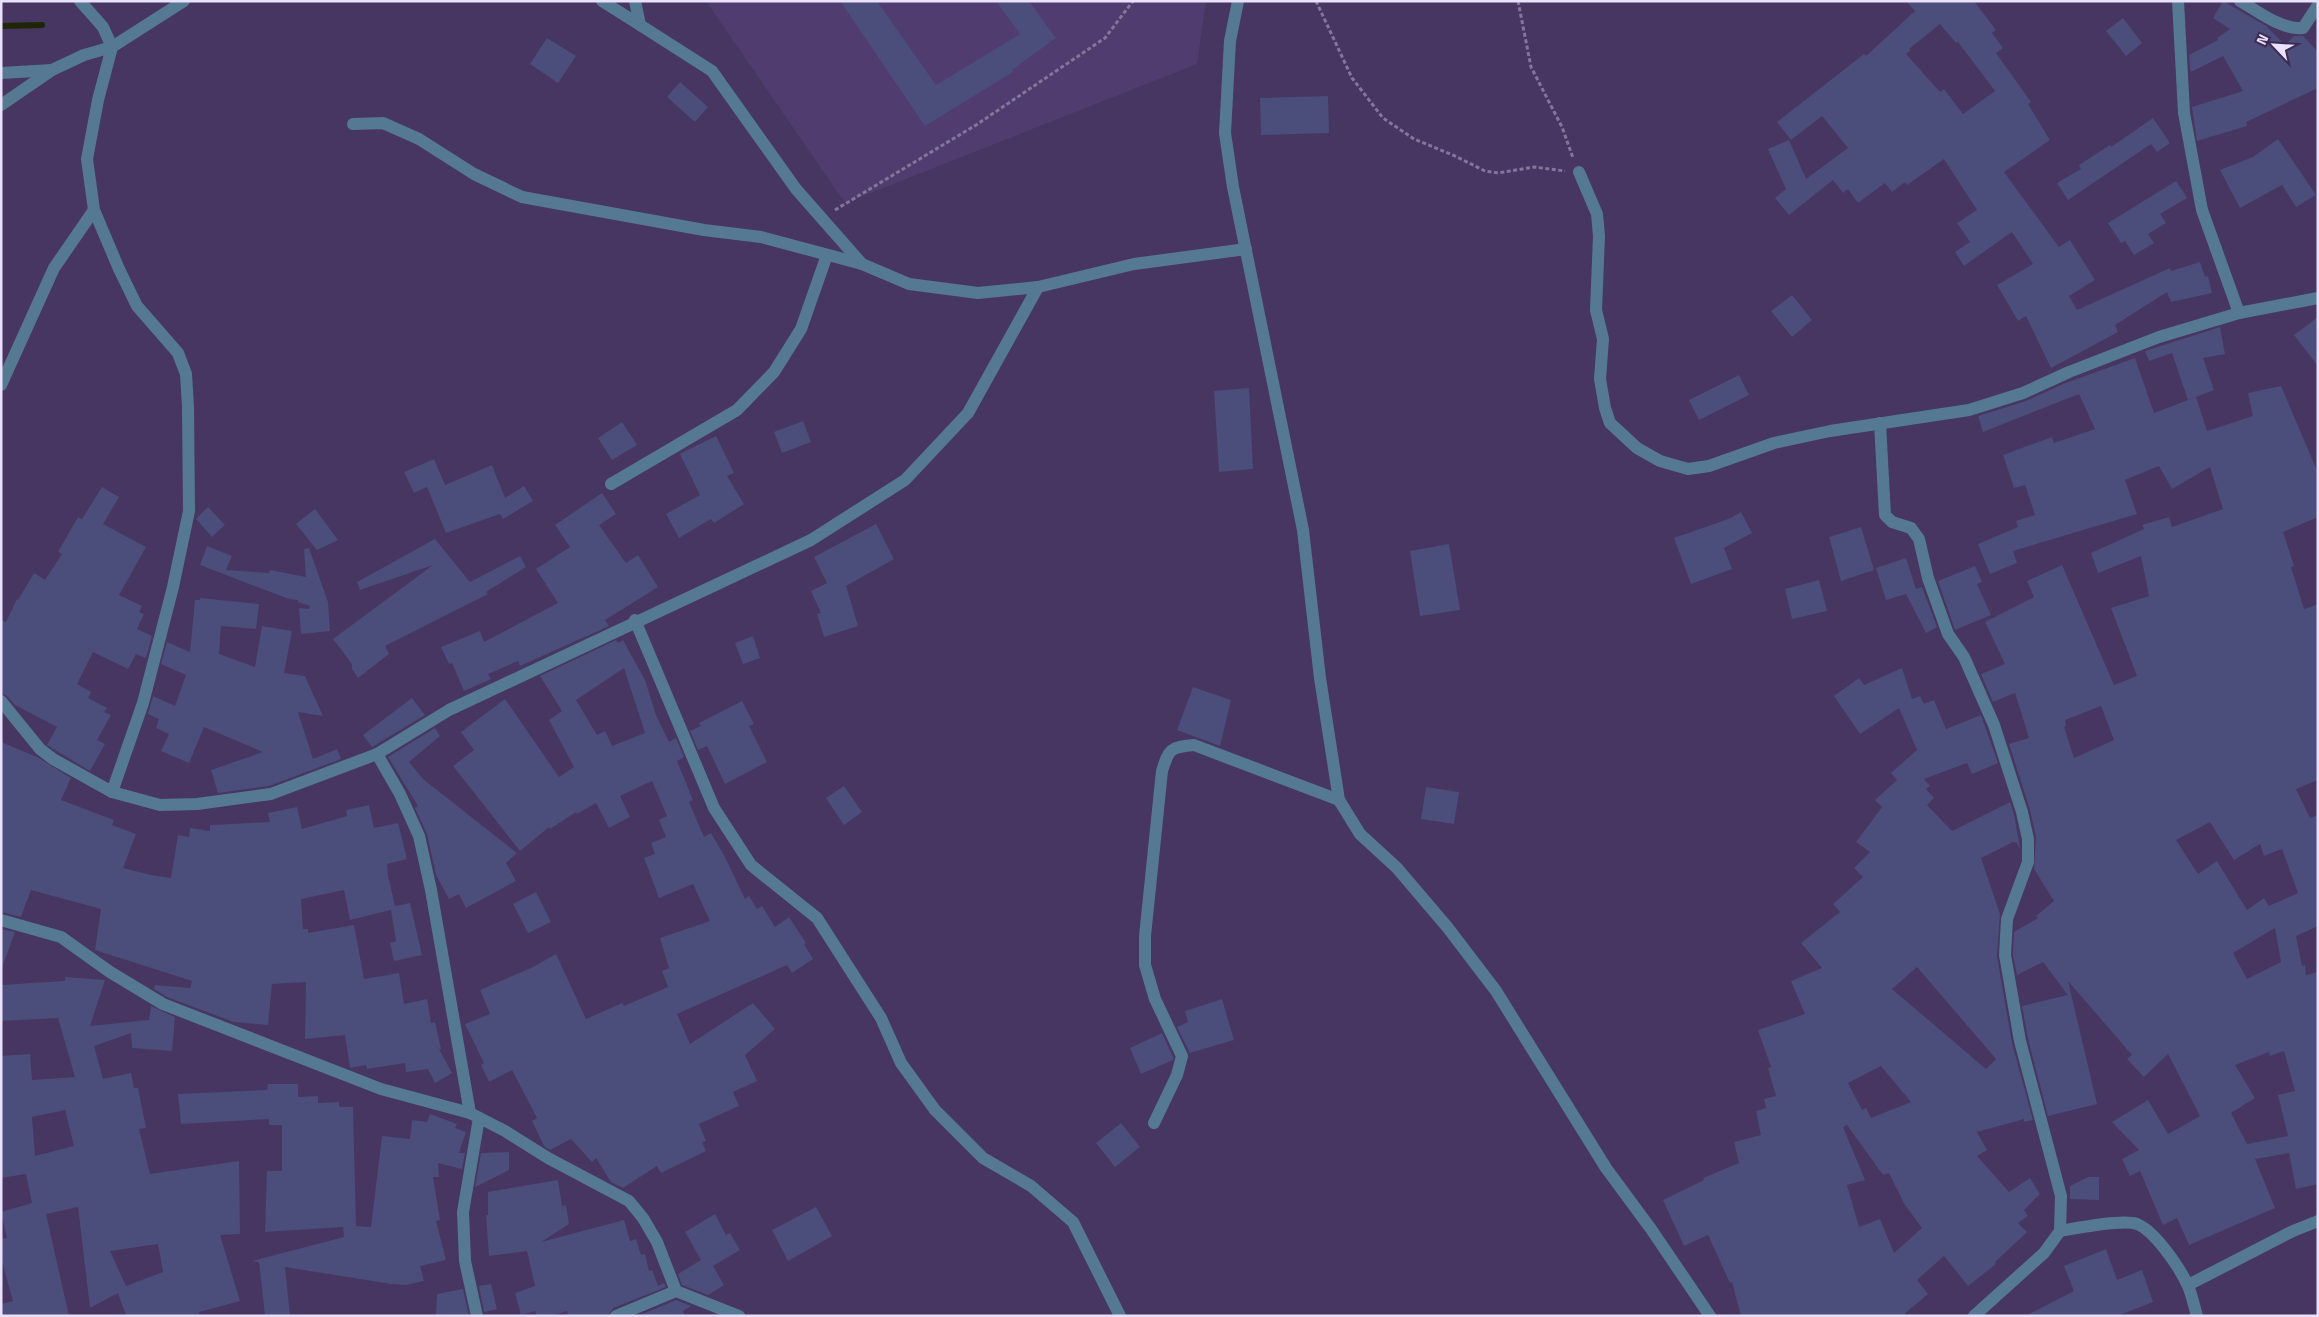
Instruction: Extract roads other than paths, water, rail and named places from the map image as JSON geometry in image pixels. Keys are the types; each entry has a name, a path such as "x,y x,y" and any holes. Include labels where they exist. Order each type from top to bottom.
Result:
{"street":[{"path":"80,1 102,27 112,48 98,100 87,159 94,210 137,306 178,353 186,374 188,407 189,511 173,587 143,703 112,792"},
{"path":"1,105 52,70 84,54 112,48 184,1"},
{"path":"602,1 712,71 796,189 862,264"},
{"path":"635,1 640,25"},
{"path":"1238,1 1230,41 1225,133 1233,187 1302,530 1320,678 1339,800 1360,834 1410,883 1448,928 1496,991 1606,1168 1651,1229 1710,1316"},
{"path":"2178,1 2184,113 2202,210 2239,313"},
{"path":"2240,1 2294,29 2303,28 2318,5"},
{"path":"1,73 52,70"},
{"path":"353,124 383,123 419,139 474,174 522,196 704,230 761,237 862,264 909,284 978,293 1038,287 1134,264 1246,249"},
{"path":"1578,172 1597,214 1599,236 1596,310 1603,339 1600,379 1605,408 1610,423 1637,448 1660,461 1688,469 1709,466 1774,443 1880,423 1969,410 2024,393 2069,372 2159,337 2239,313 2318,298"},
{"path":"1,385 54,268 94,210"},
{"path":"611,484 737,410 774,372 800,329 827,255"},
{"path":"1,702 40,749 53,759 112,792 160,805 197,804 271,794 377,754 448,710 635,620 811,540 905,480 968,413 1038,287"},
{"path":"1880,423 1886,515 1892,522 1911,528 1919,539 1928,578 1948,634 1964,657 1994,725 2022,812 2028,839 2028,862 2007,919 2005,955 2020,1041 2061,1196 2060,1230 2044,1253 1974,1316"},
{"path":"635,620 714,808 751,865 817,918 881,1018 901,1063 934,1110 983,1158 1031,1186 1072,1222 1120,1316"},
{"path":"1154,1124 1177,1075 1182,1056 1155,999 1146,965 1145,936 1162,771 1168,753 1176,746 1194,745 1339,800"},
{"path":"377,754 400,794 418,836 431,890 474,1116 463,1212 465,1261 477,1316"},
{"path":"1,920 61,937 110,972 163,1004 224,1030 381,1089 474,1116 505,1131 548,1158 629,1200 643,1218 657,1242 676,1292"},
{"path":"2188,1285 2292,1231 2318,1221"},
{"path":"2060,1230 2120,1223 2136,1224 2150,1232 2165,1250 2188,1285 2197,1316"},
{"path":"616,1316 676,1292 739,1316"}],"waterway":[{"path":"1,26 42,25"}]}
